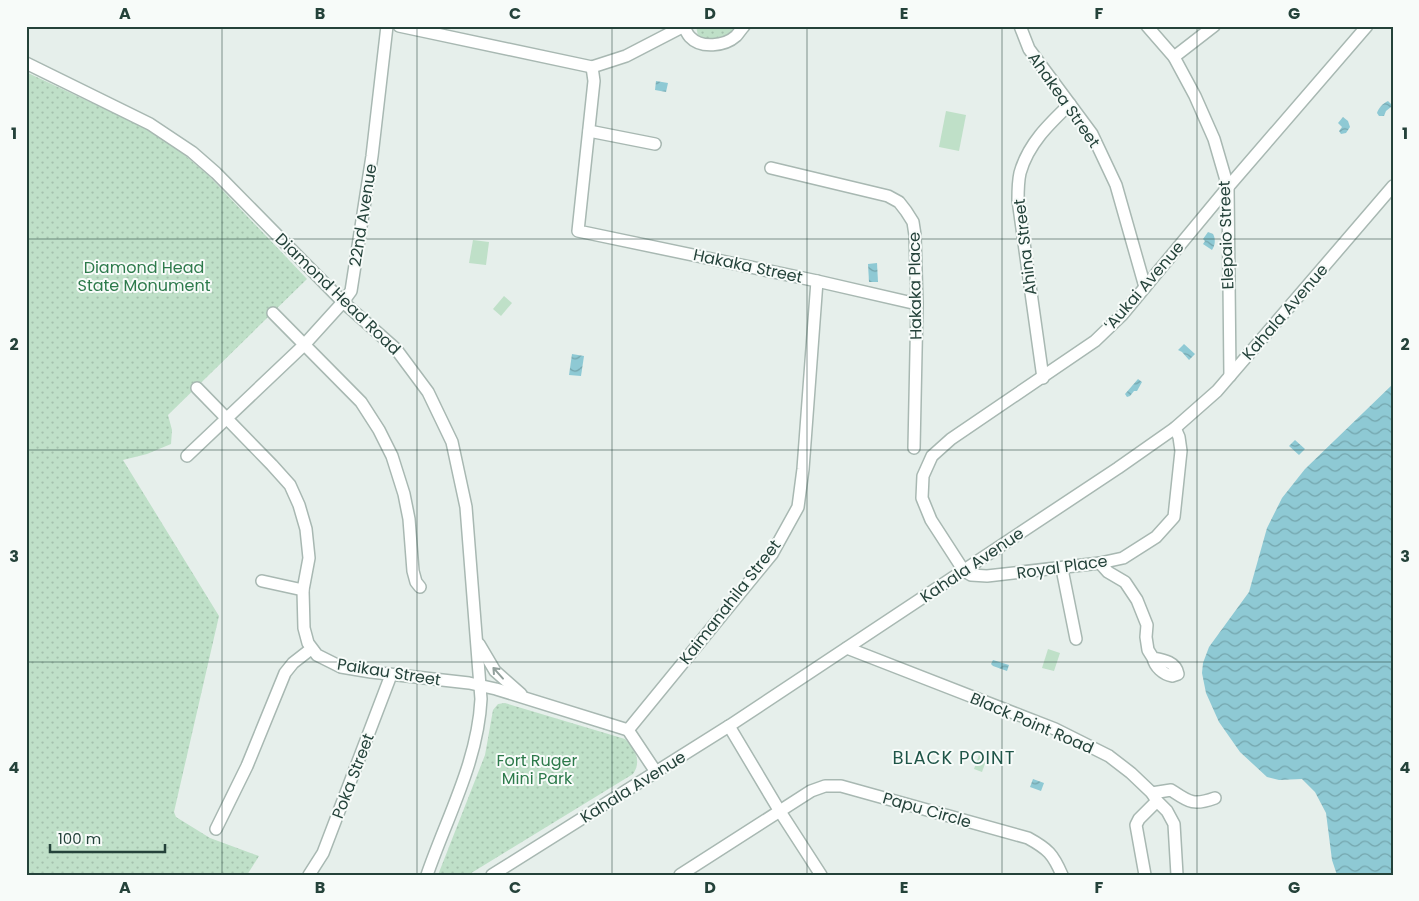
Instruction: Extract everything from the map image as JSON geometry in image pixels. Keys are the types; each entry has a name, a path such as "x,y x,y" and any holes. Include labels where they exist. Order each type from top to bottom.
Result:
{"street":[{"name":"22nd Avenue","path":"187,456 304,345 344,302 349,294 353,284 372,156 387,26"},
{"path":"399,26 592,67 626,56 684,26 690,37 696,41 702,44 716,45 735,37 744,26"},
{"name":"Ahakea Street","path":"1020,26 1028,49 1092,134 1116,186 1145,287"},
{"name":"Elepaio Street","path":"1147,26 1174,57 1194,96 1214,139 1228,187 1230,376"},
{"path":"1174,57 1214,26"},
{"name":"ʻAukai Avenue","path":"964,571 931,520 922,498 923,476 932,456 951,439 1095,341 1122,315 1228,187 1367,26"},
{"name":"Diamond Head Road","path":"26,63 144,121 186,147 216,173 344,302 396,349 428,392 452,442 466,507 481,686 480,714 472,754 427,875"},
{"path":"592,67 594,82 589,132 655,144"},
{"name":"Ahina Street","path":"1043,378 1018,200 1020,174 1025,158 1042,132 1070,104"},
{"name":"Hakaka Street","path":"589,132 578,231 917,304"},
{"name":"Hakaka Place","path":"771,168 888,196 899,202 913,222 917,304 914,448"},
{"name":"Kahala Avenue","path":"492,875 729,726 1118,468 1174,428 1205,403 1230,376 1393,186"},
{"name":"Kaimanahila Street","path":"628,730 772,554 798,507 803,470 817,281"},
{"path":"273,313 361,402 379,430 392,456 407,505 413,571 416,582 420,587"},
{"path":"197,388 290,485 299,505 306,529 309,558 304,590 304,628 311,649 293,663 285,673 247,766 216,829"},
{"name":"Royal Place","path":"964,571 971,575 987,576 1062,569 1100,563 1123,558 1156,537 1174,517 1181,451 1179,437 1174,428"},
{"path":"1100,563 1108,572 1125,582 1137,600 1147,625 1148,650 1153,658"},
{"path":"1062,569 1076,639"},
{"path":"262,580 304,590"},
{"path":"477,641 495,671 527,698"},
{"name":"Black Point Road","path":"847,648 1054,729 1109,756 1131,773 1167,811 1174,824 1178,875"},
{"name":"Paikau Street","path":"311,649 325,660 341,667 481,686 527,698 628,730"},
{"name":"Poka Street","path":"309,875 323,853 391,675"},
{"path":"729,726 779,810 821,875"},
{"path":"628,730 656,772"},
{"name":"Papu Circle","path":"680,875 779,810 811,791 824,786 841,786 1028,838 1044,846 1055,859 1062,875"},
{"path":"1145,875 1136,825 1155,797 1171,790 1186,800 1194,802 1205,802 1215,798"}],"green space":[{"path":"696,26 740,26 726,37 709,40 698,36"},
{"name":"Diamond Head State Monument","path":"26,72 139,125 173,145 208,175 307,279 168,415 172,430 171,444 147,454 123,460 219,616 174,812 176,817 210,838 259,856 247,875 26,875"},
{"path":"946,111 966,115 959,151 939,147"},
{"path":"473,240 489,242 486,265 469,263"},
{"path":"504,296 512,303 501,316 493,309"},
{"path":"1048,649 1060,653 1054,671 1042,668"},
{"name":"Fort Ruger Mini Park","path":"505,703 625,739 636,755 636,769 633,774 468,875 438,875 485,755 493,710 498,704"},
{"path":"979,755 987,758 982,772 974,769"}],"water":[{"path":"656,81 668,83 666,92 655,90"},
{"path":"1388,101 1391,107 1384,116 1379,116 1378,110"},
{"path":"1343,117 1348,121 1350,127 1346,133 1341,134 1339,131 1342,127 1338,123"},
{"path":"1208,232 1213,234 1215,238 1212,250 1203,244 1205,241 1203,239"},
{"path":"877,263 878,282 869,282 868,264"},
{"path":"1184,344 1195,354 1189,360 1178,350"},
{"path":"572,354 584,356 581,376 569,375"},
{"path":"1138,379 1142,382 1137,391 1134,391 1127,397 1125,394"},
{"path":"1393,384 1393,875 1337,875 1332,860 1326,813 1315,792 1302,779 1279,780 1267,777 1240,752 1219,722 1206,693 1202,673 1203,663 1209,647 1249,592 1267,528 1282,498 1305,469"},
{"path":"1295,440 1305,449 1299,455 1289,446"},
{"path":"993,660 1009,665 1007,671 993,666 991,664"},
{"path":"1033,779 1044,783 1041,791 1030,787"}],"district":[{"name":"BLACK POINT","path":"954,757"}]}
